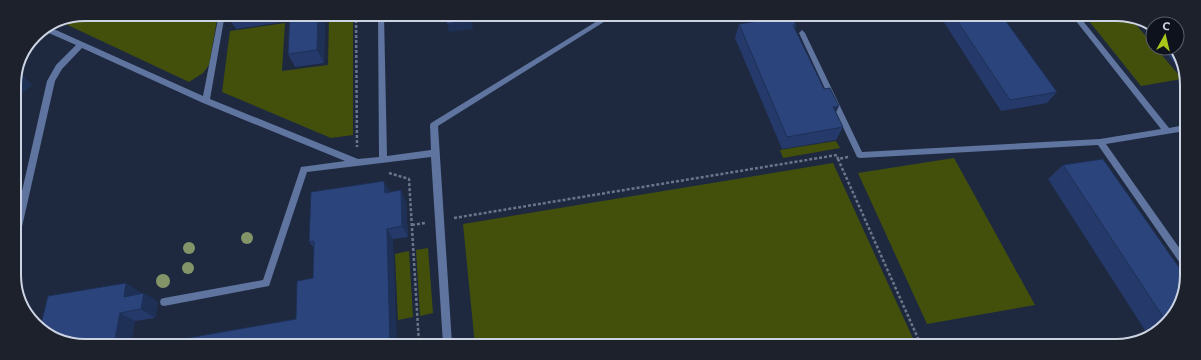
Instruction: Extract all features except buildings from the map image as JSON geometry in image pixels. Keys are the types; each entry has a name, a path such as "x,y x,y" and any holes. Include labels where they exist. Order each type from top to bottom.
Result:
{"lane":[{"path":"206,101 221,21"},
{"path":"381,21 383,159"},
{"path":"448,339 434,125 602,21"},
{"path":"1079,21 1167,131"},
{"path":"51,31 206,101 357,162"},
{"path":"802,33 860,155 1100,142 1180,129"},
{"path":"21,214 51,81 59,67 81,45"},
{"path":"1100,142 1180,256"},
{"path":"164,302 266,283 304,169 435,153"}],"path":[{"path":"356,21 357,162"},
{"path":"463,217 836,155 918,339"},
{"path":"838,159 860,155"},
{"path":"408,179 419,339"}],"green space":[{"path":"85,21 217,21 209,65 203,73 189,82 65,24"},
{"path":"329,21 353,21 353,135 331,138 222,92 230,31 285,23 282,71 328,65"},
{"path":"1089,21 1116,21 1136,24 1145,35 1145,56 1163,56 1179,76 1180,79 1141,86"},
{"path":"836,141 840,148 783,158 780,150"},
{"path":"954,158 1035,305 927,324 858,173"},
{"path":"833,163 913,339 474,339 463,224"},
{"path":"428,248 433,313 420,316 416,250"},
{"path":"409,251 413,317 398,320 395,254"}]}
